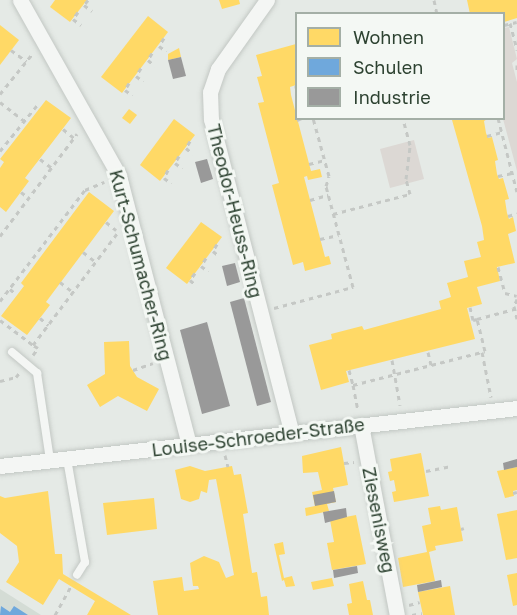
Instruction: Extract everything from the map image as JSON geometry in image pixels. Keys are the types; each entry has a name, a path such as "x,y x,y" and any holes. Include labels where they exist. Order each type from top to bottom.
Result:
{"street":[{"name":"Kurt-Schumacher-Ring","path":"20,0 119,176 189,445"},
{"name":"Theodor-Heuss-Ring","path":"267,0 218,69 210,92 211,118 292,434"},
{"name":"Louise-Schroeder-Straße","path":"0,466 292,434 360,421 517,408"},
{"name":"Ziesenisweg","path":"360,421 401,610"}],"lane":[{"path":"12,352 37,373 50,460"},
{"path":"67,459 85,562 77,575"}],"path":[{"path":"88,0 84,5 92,11"},
{"path":"78,12 74,19 81,25"},
{"path":"505,25 517,22"},
{"path":"510,24 517,50"},
{"path":"164,38 159,46 166,51"},
{"path":"1,92 43,40"},
{"path":"11,50 26,61"},
{"path":"152,53 148,60 154,66"},
{"path":"517,65 517,73"},
{"path":"141,68 136,76 143,81"},
{"path":"129,83 125,90 132,95"},
{"path":"0,102 24,121"},
{"path":"0,151 38,104"},
{"path":"261,311 353,286 328,195 326,186 329,176 314,120"},
{"path":"333,214 410,195 406,179 410,145 404,120"},
{"path":"499,120 517,192"},
{"path":"0,236 80,130 91,123"},
{"path":"63,129 74,138"},
{"path":"487,136 502,132"},
{"path":"190,141 186,148 193,154"},
{"path":"179,156 175,163 182,168"},
{"path":"40,159 52,168"},
{"path":"309,164 325,160"},
{"path":"168,171 164,178 171,183"},
{"path":"498,176 512,172"},
{"path":"0,301 80,201 85,190 119,176"},
{"path":"21,192 29,198"},
{"path":"310,200 328,195"},
{"path":"508,216 517,213"},
{"path":"106,222 119,232"},
{"path":"0,320 33,345 119,232 131,222"},
{"path":"320,239 339,235"},
{"path":"217,244 213,251 219,256"},
{"path":"83,252 96,262"},
{"path":"206,258 201,266 208,271"},
{"path":"32,259 36,262"},
{"path":"498,267 505,293 517,298 514,309 517,319"},
{"path":"195,273 190,280 197,285"},
{"path":"60,282 74,292"},
{"path":"10,289 17,295"},
{"path":"470,307 473,320 514,309"},
{"path":"40,318 48,325"},
{"path":"477,319 485,351 482,352 492,402"},
{"path":"428,352 431,365"},
{"path":"353,385 482,352"},
{"path":"392,360 401,413"},
{"path":"133,370 159,362"},
{"path":"0,381 16,377 26,364"},
{"path":"349,370 360,421"},
{"path":"426,471 452,466"},
{"path":"55,615 77,575"},
{"path":"401,610 420,602"},
{"path":"412,615 422,613"}],"shaded area":[{"path":"509,27 517,59 512,63 517,82 517,171 503,120 505,28"},
{"path":"414,140 424,179 390,188 380,149"},
{"path":"0,589 41,615 0,615"}],"building: Wohnen":[{"path":"55,0 87,0 70,22 50,7"},
{"path":"219,0 239,0 240,4 222,9"},
{"path":"467,0 517,0 517,18 505,22 505,12 470,12"},
{"path":"148,16 168,32 122,93 101,77"},
{"path":"0,25 19,40 0,65"},
{"path":"295,44 295,85 290,87 295,120 298,120 311,171 320,169 322,177 308,180 307,176 304,177 325,257 329,256 331,264 305,271 303,262 293,265 272,185 279,183 258,103 264,102 257,77 262,76 256,55"},
{"path":"179,48 181,57 168,60 168,54"},
{"path":"46,100 71,118 25,178 29,181 6,212 0,207 0,168 4,162 0,159"},
{"path":"129,109 137,115 130,124 122,118"},
{"path":"174,119 195,135 160,181 140,165"},
{"path":"452,120 486,120 486,133 488,138 492,137 498,160 495,161 497,174 499,179 503,178 509,199 505,200 507,213 509,219 513,217 516,231 508,234 515,263 497,267 500,281 477,287 482,304 467,308 475,339 346,371 349,382 321,390 309,345 332,339 331,334 362,326 364,330 441,309 439,301 451,297 447,283 468,277 464,261 481,257 477,242 484,240"},
{"path":"89,192 114,211 46,302 50,305 27,335 1,316 24,286 21,283"},
{"path":"201,222 222,237 187,284 166,268"},
{"path":"129,341 130,366 137,377 159,389 147,411 118,396 100,407 87,385 105,374 104,342"},
{"path":"341,447 348,485 333,488 336,502 327,504 329,511 306,516 305,508 315,506 312,492 322,490 318,472 303,473 302,456"},
{"path":"421,453 429,496 394,502 392,492 396,491 394,480 390,481 388,472 392,471 390,459"},
{"path":"190,466 205,471 232,466 234,475 241,474 248,513 243,514 252,573 257,572 261,597 267,596 269,615 158,615 153,581 182,577 184,591 199,589 198,586 193,586 190,563 204,556 219,562 226,578 234,575 216,479 209,480 207,493 201,491 199,499 190,502 181,499 175,470"},
{"path":"517,467 517,490 513,491 514,496 505,498 497,471"},
{"path":"48,491 55,554 62,554 63,574 131,615 87,615 95,601 59,579 43,605 6,582 19,562 17,546 0,533 0,496 5,498"},
{"path":"154,498 157,529 107,535 103,503"},
{"path":"440,506 441,510 457,507 463,541 435,546 436,550 429,552 435,581 403,587 398,558 427,552 422,526 431,524 428,508"},
{"path":"517,510 517,558 506,560 497,514"},
{"path":"356,515 366,564 332,570 327,543 334,542 330,520"},
{"path":"283,542 285,554 279,555 284,578 292,576 295,586 286,587 284,580 282,581 274,544"},
{"path":"517,573 517,605 513,606 507,575"},
{"path":"332,578 334,586 313,590 311,582"},
{"path":"363,581 373,615 349,615 347,604 352,603 349,584"},
{"path":"450,586 455,615 423,615 418,592"}],"building: Schulen":[{"path":"1,606 10,612 14,606 28,615 0,615"}],"building: Industrie":[{"path":"181,57 186,76 173,79 168,60"},
{"path":"207,159 213,179 201,183 195,162"},
{"path":"235,263 240,282 227,286 222,266"},
{"path":"244,298 271,402 257,406 230,302"},
{"path":"207,322 230,406 202,414 180,330"},
{"path":"517,459 517,467 504,470 503,463"},
{"path":"334,491 336,502 315,506 313,495"},
{"path":"346,508 347,517 325,523 323,512"},
{"path":"357,566 358,573 334,578 333,570"},
{"path":"441,580 442,587 418,592 417,585"}]}
